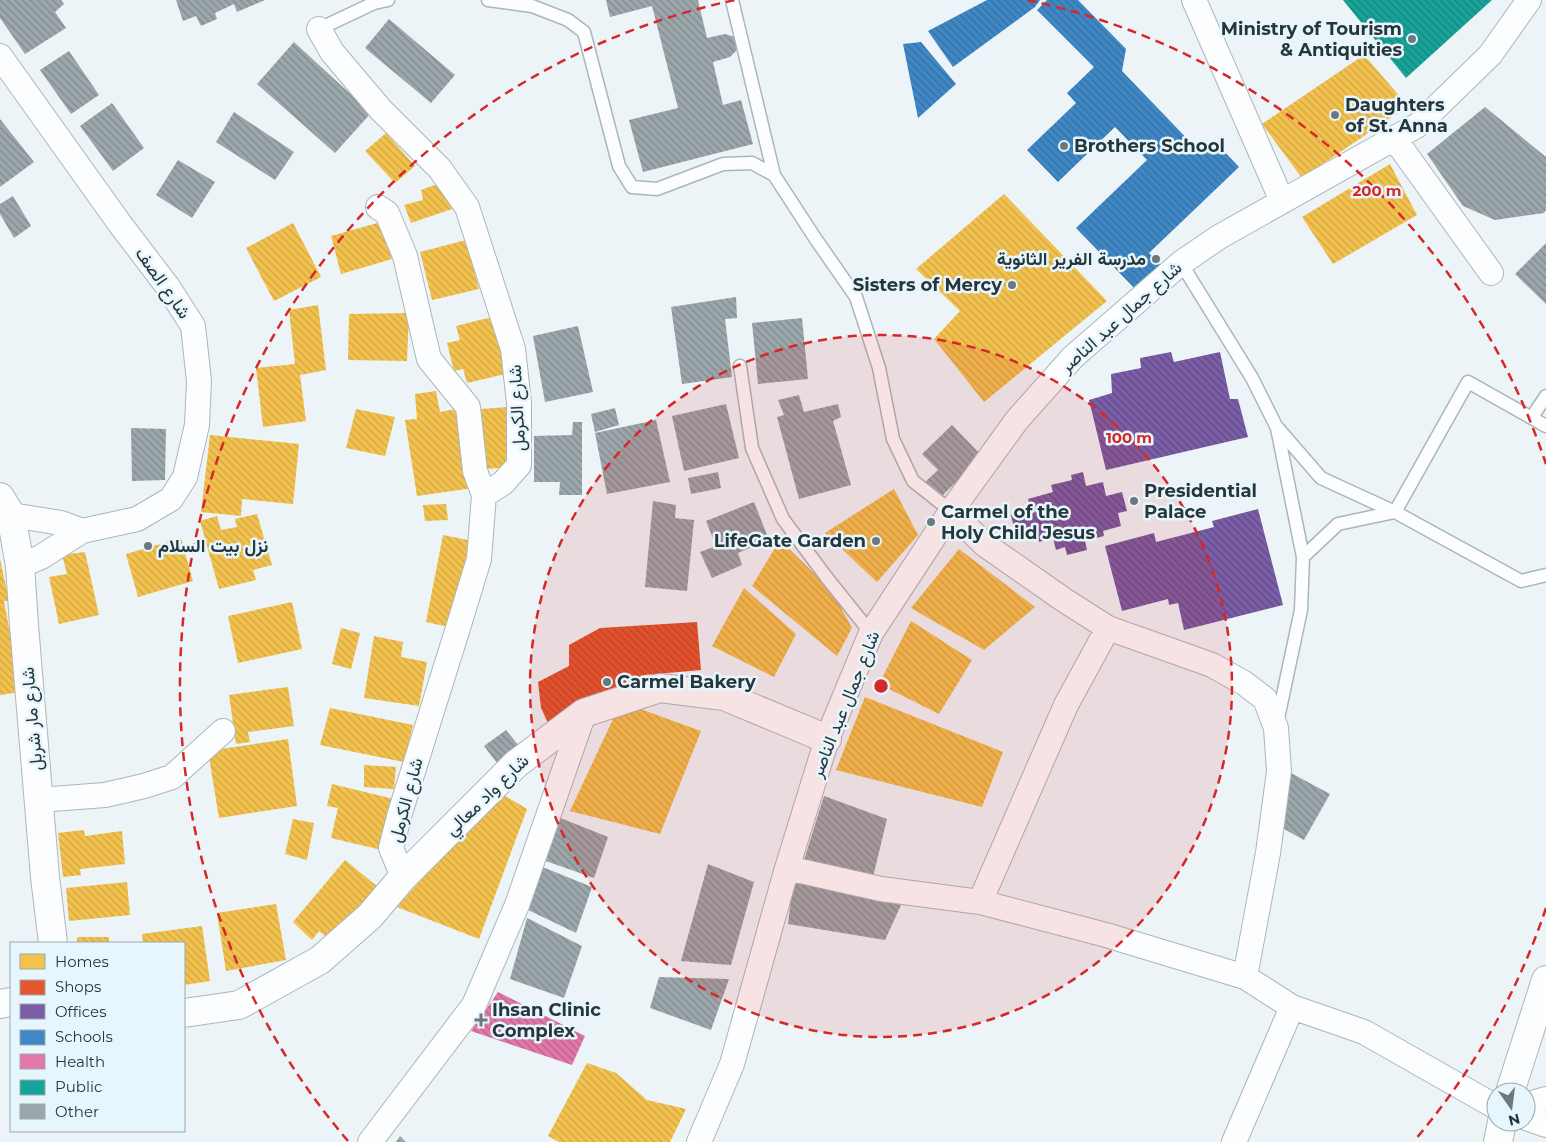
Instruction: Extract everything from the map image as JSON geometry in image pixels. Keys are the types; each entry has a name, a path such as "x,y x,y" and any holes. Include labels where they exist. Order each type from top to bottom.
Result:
{"street":[{"path":"1194,0 1282,201"},
{"name":"شارع جمال عبد الناصر","path":"698,1142 732,1064 787,868 827,739 871,633 951,511 1017,420 1072,357 1181,263 1219,237 1418,125 1490,55 1529,0"},
{"name":"شارع الكرمل","path":"320,29 332,52 381,110 440,169 467,207 514,349 519,403 519,465 503,483 484,495 479,559 400,813 392,848 403,877"},
{"name":"شارع الصف","path":"0,56 120,224 168,287 193,326 199,381 197,425 185,476 171,499 137,519 82,531 5,506"},
{"path":"1394,138 1492,273"},
{"path":"378,207 387,213 405,256 429,360 468,407 475,471 484,495"},
{"name":"شارع مار شربل","path":"5,506 20,566 45,877 53,942"},
{"path":"951,511 984,544 1108,628 1212,665 1244,683 1265,699 1276,728 1279,771 1268,854 1245,977"},
{"path":"20,566 41,557 82,531"},
{"path":"980,902 1066,705 1108,628"},
{"name":"شارع واد معالي","path":"185,1013 239,1005 320,960 370,916 403,877 516,764 584,713 660,688 724,696 827,739"},
{"path":"370,1142 474,1005 517,905 584,713"},
{"path":"39,800 105,795 172,777 223,731"},
{"path":"787,868 881,890 980,902 1106,935 1245,977 1292,1007 1364,1032 1486,1100"},
{"path":"1513,1082 1546,980"},
{"path":"1234,1142 1292,1007"}],"lane":[{"path":"320,29 374,3 388,0"},
{"path":"488,0 532,6 568,20 584,32 619,166 632,187 657,189 724,164 752,163 774,175"},
{"path":"732,0 774,175 856,297 879,368 893,440 913,481 951,511"},
{"path":"1181,263 1252,378 1276,426 1321,478 1395,512 1521,581 1546,575"},
{"path":"740,366 752,448 783,519 871,633"},
{"path":"1303,557 1338,524 1395,512 1468,382 1546,426"},
{"path":"1532,417 1546,396"},
{"path":"1276,426 1303,557 1300,610 1276,728"}],"building: Homes":[{"name":"Daughters of St. Anna","path":"1364,55 1408,106 1302,178 1262,124"},
{"path":"386,133 415,166 395,183 365,151"},
{"path":"1390,164 1417,215 1333,264 1302,217"},
{"path":"443,182 452,209 411,223 404,205 423,200 421,190"},
{"name":"Sisters of Mercy","path":"1004,194 1107,301 984,402 934,339 960,311 916,269"},
{"path":"381,222 392,259 341,274 331,236"},
{"path":"293,223 321,277 274,301 246,248"},
{"path":"466,240 479,289 432,300 420,252"},
{"path":"318,305 326,370 300,375 306,421 263,427 256,368 295,364 289,310"},
{"path":"409,313 407,361 348,360 349,314"},
{"path":"496,316 510,373 467,383 463,369 454,371 447,343 460,340 456,326"},
{"path":"436,391 440,412 461,408 473,488 417,496 405,420 417,419 415,394"},
{"path":"508,407 512,467 485,469 481,409"},
{"path":"356,409 395,417 385,456 346,448"},
{"path":"210,435 299,444 293,504 242,499 241,516 201,512"},
{"path":"894,489 918,535 877,582 825,533"},
{"path":"446,504 448,520 425,521 423,505"},
{"path":"257,514 272,565 253,570 256,580 219,589 200,521 217,516 221,530 237,527 235,519"},
{"path":"443,535 472,541 453,628 426,622"},
{"path":"181,538 193,581 138,597 126,554"},
{"path":"780,540 832,591 852,628 837,656 752,586"},
{"path":"959,549 1035,607 984,650 911,608"},
{"path":"85,552 99,615 59,624 49,577 67,574 62,555"},
{"path":"0,559 9,601 4,601 21,692 0,695"},
{"path":"744,588 796,634 774,677 712,646"},
{"path":"292,602 302,649 238,663 228,616"},
{"path":"911,621 972,660 939,714 879,684"},
{"path":"341,628 360,633 351,669 332,664"},
{"path":"374,636 403,642 401,657 427,662 419,706 364,698"},
{"path":"288,687 294,726 248,732 250,742 236,744 229,695"},
{"path":"865,697 1003,752 982,807 836,770"},
{"path":"621,702 701,731 660,834 570,811"},
{"path":"330,708 413,725 404,762 320,745"},
{"path":"288,739 297,806 219,818 208,751"},
{"path":"364,765 396,767 394,789 364,787"},
{"path":"332,784 398,800 386,851 331,838 338,808 327,806"},
{"path":"499,792 527,809 479,939 397,907"},
{"path":"293,819 314,823 307,860 285,854"},
{"path":"84,830 85,836 122,831 125,864 80,869 81,875 63,877 58,833"},
{"path":"345,860 378,887 332,942 319,931 312,940 293,922"},
{"path":"127,882 130,915 69,921 66,888"},
{"path":"276,904 286,960 226,971 217,913"},
{"path":"202,926 210,981 185,985 185,942 143,942 142,934"},
{"path":"77,937 109,937 109,942 77,942"},
{"path":"587,1063 616,1073 647,1100 686,1109 670,1142 559,1142 548,1136"}],"building: Shops":[{"path":"697,622 701,670 645,675 549,725 541,708 538,682 569,666 569,645 600,628"}],"building: Offices":[{"path":"1171,352 1174,362 1220,352 1230,399 1238,399 1248,437 1106,470 1089,400 1112,393 1111,374 1141,368 1140,358"},
{"path":"1083,472 1086,486 1103,482 1106,496 1122,492 1127,511 1118,513 1121,526 1103,531 1104,536 1085,541 1087,550 1067,555 1065,547 1056,550 1053,538 1039,542 1035,527 1015,532 1011,515 1031,510 1028,499 1053,492 1051,485 1072,480 1071,475"},
{"path":"1258,509 1283,605 1184,630 1178,603 1169,605 1168,599 1122,611 1105,546 1154,533 1156,542 1214,527 1212,521"}],"building: Schools":[{"path":"987,0 1040,0 1035,7 953,67 928,31"},
{"name":"Brothers School","path":"1047,0 1078,0 1126,49 1122,71 1197,149 1202,144 1213,155 1220,147 1239,167 1149,253 1164,269 1139,293 1076,228 1147,160 1115,127 1058,182 1027,150 1076,103 1067,93 1094,67 1037,10"},
{"path":"921,42 956,84 918,118 903,44"}],"building: Health":[{"path":"498,992 585,1036 572,1065 471,1031"}],"building: Public":[{"name":"Ministry of Tourism & Antiquities","path":"1343,0 1492,0 1406,78"}],"building: Other":[{"path":"0,0 61,0 64,4 55,12 66,28 25,54 0,18"},
{"path":"176,0 265,0 237,12 234,4 215,13 217,19 201,26 196,16 183,21"},
{"path":"606,0 698,0 707,38 725,34 735,37 738,49 730,57 713,62 723,105 741,100 753,144 643,172 629,120 678,108 652,6 610,17"},
{"path":"389,19 455,75 431,103 365,48"},
{"path":"294,42 371,113 335,153 257,84"},
{"path":"69,51 99,95 71,114 40,70"},
{"path":"112,103 144,148 113,171 80,126"},
{"path":"1485,107 1546,157 1546,210 1544,213 1495,220 1463,206 1427,154"},
{"path":"234,112 294,152 275,180 216,142"},
{"path":"0,119 34,162 0,187"},
{"path":"178,160 215,182 192,218 156,195"},
{"path":"13,196 31,226 14,238 0,214 0,204"},
{"path":"1546,243 1546,304 1515,274"},
{"path":"736,297 737,318 725,319 732,377 682,384 671,307"},
{"path":"802,318 808,379 758,384 752,323"},
{"path":"578,326 593,392 545,402 533,336"},
{"path":"799,395 804,412 838,404 841,417 833,421 851,485 799,499 777,417 784,415 778,400"},
{"path":"726,404 739,458 684,471 672,416"},
{"path":"615,408 619,425 595,432 591,414"},
{"path":"656,420 670,482 607,494 595,433"},
{"path":"573,422 582,422 582,495 559,495 560,482 534,482 534,436 572,435"},
{"path":"952,425 982,456 939,499 924,483 938,470 922,454"},
{"path":"131,428 166,429 165,480 132,481"},
{"path":"718,472 721,488 691,494 688,478"},
{"path":"653,501 676,505 675,518 694,520 687,591 645,587"},
{"path":"754,502 769,540 738,553 742,565 712,578 700,552 716,546 706,521"},
{"path":"506,730 519,746 497,763 484,746"},
{"path":"1291,773 1330,794 1304,840 1266,819"},
{"path":"824,796 887,819 873,877 804,860"},
{"path":"558,817 608,837 594,878 543,860"},
{"path":"708,864 754,882 731,965 681,961"},
{"path":"540,866 592,887 576,933 524,908"},
{"path":"793,881 901,905 885,940 788,924"},
{"path":"527,918 582,946 564,998 510,979"},
{"path":"659,977 729,979 711,1030 650,1008"},
{"path":"400,1136 406,1142 396,1142"}],"place":[{"name":"Ministry of Tourism & Antiquities","path":"1412,39"},
{"name":"Daughters of St. Anna","path":"1335,115"},
{"name":"Brothers School","path":"1064,146"},
{"name":"مدرسة الفرير الثانوية","path":"1156,259"},
{"name":"Sisters of Mercy","path":"1012,285"},
{"name":"Presidential Palace","path":"1134,501"},
{"name":"Carmel of the Holy Child Jesus","path":"931,522"},
{"name":"LifeGate Garden","path":"876,541"},
{"name":"نزل بيت السلام","path":"148,546"},
{"name":"Carmel Bakery","path":"607,682"},
{"name":"Ihsan Clinic Complex","path":"481,1020"}]}
